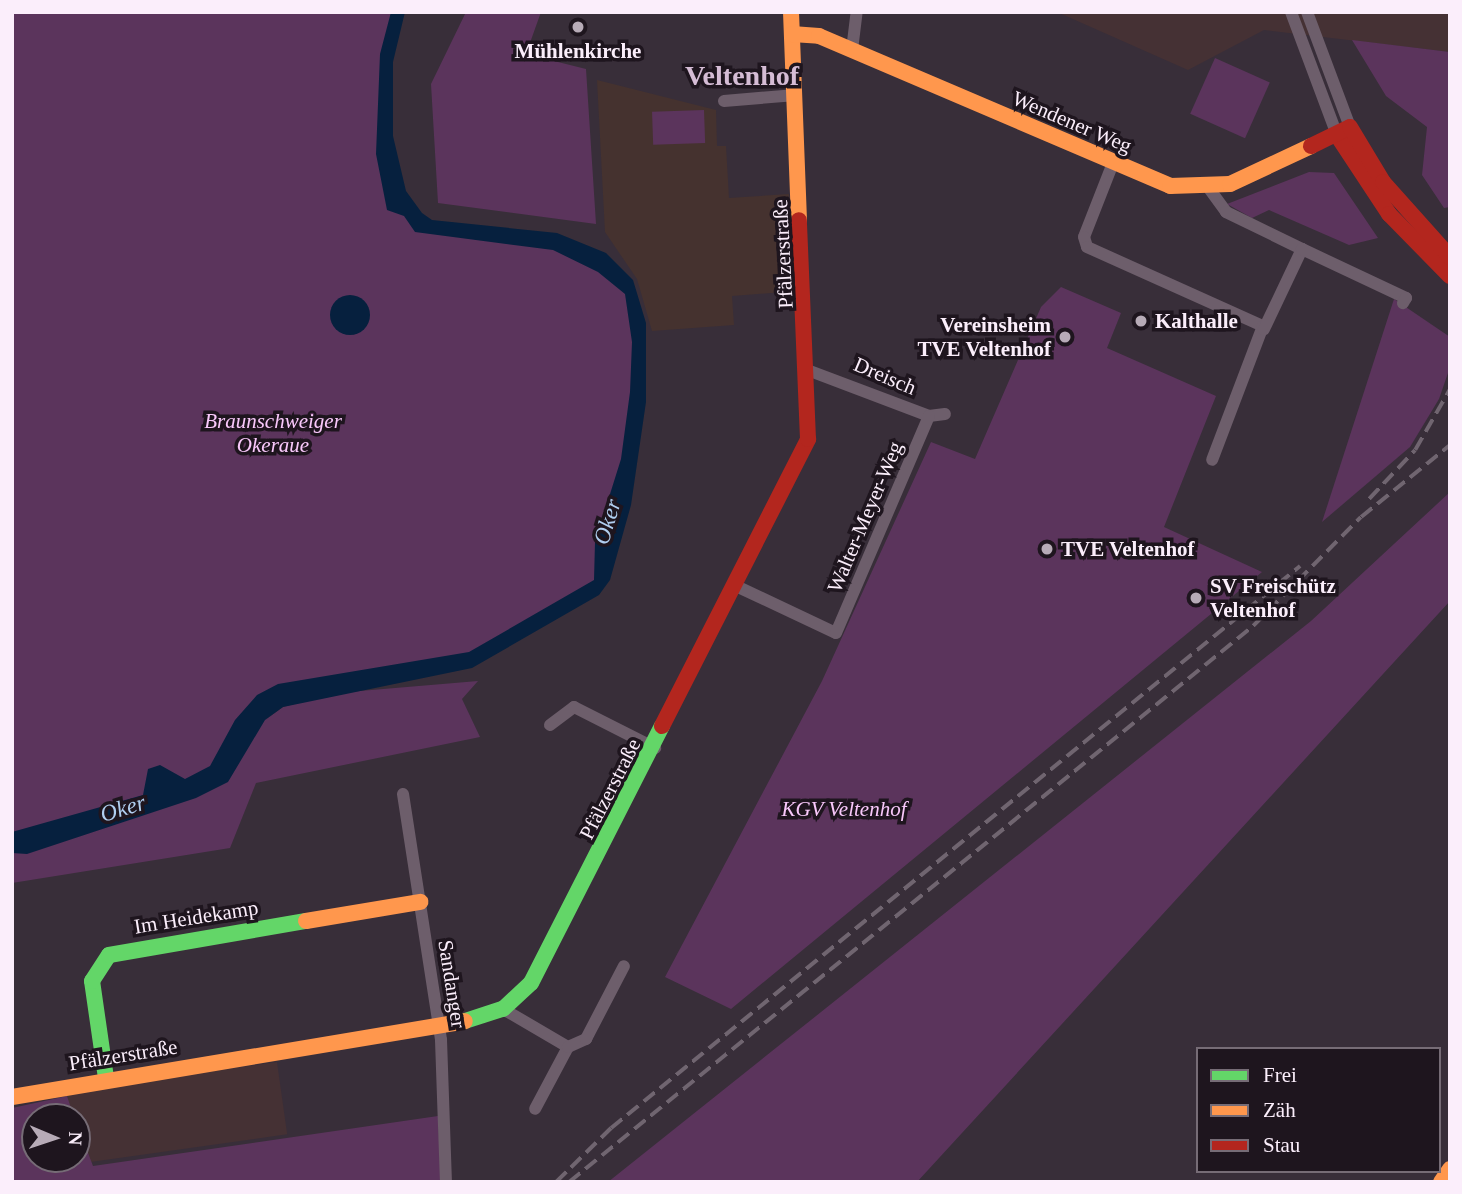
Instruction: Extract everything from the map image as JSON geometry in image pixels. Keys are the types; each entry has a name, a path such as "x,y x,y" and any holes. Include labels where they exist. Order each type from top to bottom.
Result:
{"street":[{"name":"Pfälzerstraße","path":"12,1097 106,1078 439,1026 503,1009 540,968 804,454 810,371 791,12"},
{"path":"852,50 857,12"},
{"path":"1291,12 1344,131 1389,214 1450,276"},
{"path":"1307,12 1344,131 1383,182 1450,257"},
{"name":"Wendener Weg","path":"792,34 819,36 1170,186 1208,187 1249,177 1344,131"},
{"path":"724,101 796,95"},
{"path":"1113,163 1084,237 1087,247 1264,329"},
{"path":"1208,187 1226,212 1406,298 1404,303"},
{"path":"1212,460 1264,329 1302,249"},
{"name":"Dreisch","path":"810,371 929,416 945,414"},
{"name":"Walter-Meyer-Weg","path":"736,586 836,633 929,416"},
{"path":"550,725 574,707 655,748"},
{"name":"Sandanger","path":"403,794 439,1026 446,1182"},
{"name":"Im Heidekamp","path":"106,1078 92,981 108,954 420,902"},
{"path":"535,1109 568,1047 586,1038 624,966"},
{"path":"503,1009 568,1047"},
{"path":"1441,1182 1450,1169"}],"shaded area":[{"path":"1057,12 1450,12 1450,52 1264,30 1188,70"},
{"path":"597,80 716,110 717,146 726,146 729,198 789,194 796,291 732,296 734,325 652,331 637,279 605,232"},
{"path":"277,1062 287,1134 91,1162 91,1103 68,1103 66,1092"}],"green space":[{"name":"Braunschweiger Okeraue","path":"12,12 402,12 390,60 389,129 401,195 425,223 555,235 628,292 639,337 636,422 599,580 587,593 469,664 299,692 265,720 283,707 336,693 478,681 462,699 480,737 256,783 230,848 12,883"},
{"path":"466,12 541,12 526,54 586,69 596,224 438,203 431,84"},
{"path":"1352,40 1450,52 1450,207 1444,208 1422,175 1427,127 1386,96"},
{"path":"1215,58 1270,82 1245,138 1190,114"},
{"path":"704,110 705,143 653,145 652,112"},
{"path":"1309,172 1334,173 1378,238 1349,245 1269,210 1252,218 1227,204"},
{"name":"TVE Veltenhof","path":"1061,287 1121,313 1107,348 1216,396 1164,527 1262,572 731,1009 665,977 822,681 931,442 975,459 1041,307"},
{"path":"1394,299 1450,337 1450,367 1439,399 1410,447 1322,522"},
{"path":"1450,492 1450,601 917,1182 608,1182 1311,621"},
{"path":"67,1096 69,1103 35,1103"},
{"path":"21,1106 21,1173 91,1173 91,1161 93,1166 438,1116 441,1182 12,1182 12,1108"}],"water":[{"name":"Oker","path":"391,12 405,12 393,62 393,136 406,191 422,213 432,220 557,233 606,253 633,280 646,323 646,402 631,505 610,580 599,595 472,668 283,707 265,720 228,782 196,798 27,854 12,853 12,832 143,795 148,769 160,765 185,779 210,766 235,720 257,695 278,684 469,652 594,580 595,542 621,459 630,392 632,342 625,294 598,272 553,250 415,232 404,216 387,210 376,154 380,54"},
{"path":"350,295 364,301 370,315 364,329 350,335 336,329 330,315 336,301"}],"railway":[{"path":"1369,499 1415,450 1450,389"},
{"path":"569,1182 1253,626 1361,517 1450,445"},
{"path":"556,1182 611,1128 1300,566"}],"traffic: fast":[{"path":"465,1021 503,1009 531,983 662,726"},
{"path":"106,1078 92,981 109,955 306,921"}],"traffic: slow":[{"path":"791,12 799,220"},
{"path":"792,34 819,36 1170,186 1230,184 1311,146"},
{"path":"306,921 420,902"},
{"path":"12,1097 465,1021"},
{"path":"1441,1182 1450,1169"}],"traffic: jam":[{"path":"1311,146 1350,127 1383,182 1450,257"},
{"path":"1337,135 1389,214 1450,276"},
{"path":"662,726 808,439 799,220"}],"place":[{"name":"Mühlenkirche","path":"578,27"},
{"name":"Kalthalle","path":"1141,321"},
{"name":"Vereinsheim TVE Veltenhof","path":"1065,337"},
{"name":"TVE Veltenhof","path":"1047,549"},
{"name":"SV Freischütz Veltenhof","path":"1196,598"}],"district":[{"name":"Veltenhof","path":"742,76"}],"park label":[{"name":"KGV Veltenhof","path":"844,809"}]}
